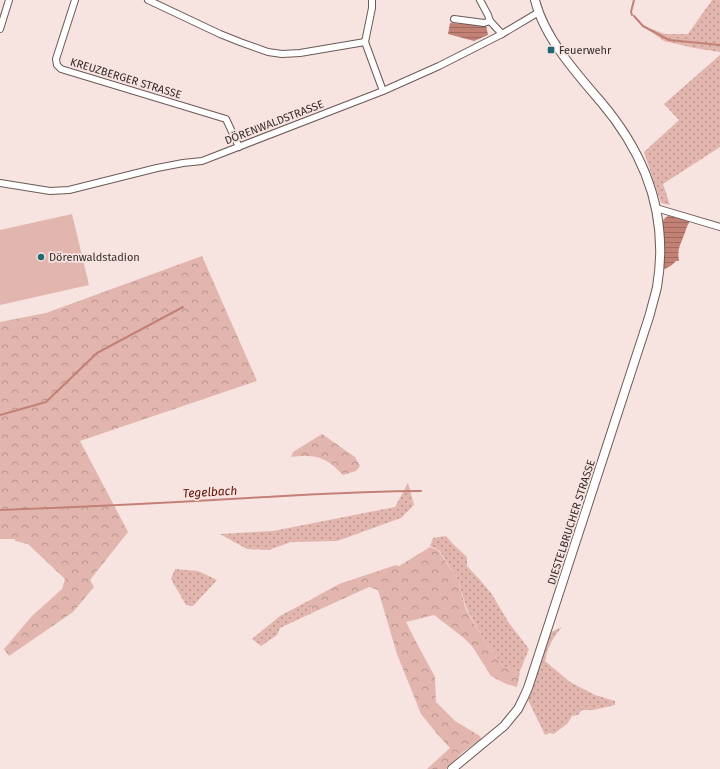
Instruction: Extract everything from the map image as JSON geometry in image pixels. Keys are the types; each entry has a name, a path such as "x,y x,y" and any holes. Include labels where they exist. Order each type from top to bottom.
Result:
{"street":[{"path":"0,29 9,0"},
{"name":"KREUZBERGER STRASSE","path":"75,0 56,59 57,65 61,70 226,119 239,147"},
{"path":"148,0 226,36 268,52 282,54 300,53 365,42"},
{"path":"372,0 371,14 365,42 383,91"},
{"path":"480,0 490,21 502,34"},
{"name":"DIESTELBRUCHER STRASSE","path":"452,769 504,726 515,713 526,693 650,314 657,286 659,235 656,208 645,173 632,146 616,120 561,52 539,12 535,0"},
{"name":"DÖRENWALDSTRASSE","path":"0,183 50,191 69,190 157,168 202,161 383,91 439,66 502,34 539,12"},
{"path":"454,19 484,23 490,21"},
{"path":"656,208 720,227"}],"green space":[{"path":"712,0 720,0 720,52 664,41 643,26 665,34 688,34"},
{"path":"720,55 720,147 663,184 670,205 661,203 644,152 679,120 664,104"},
{"name":"Dörenwaldstadion","path":"72,214 89,285 0,305 0,230"},
{"path":"202,256 257,381 80,441 128,532 90,580 94,587 73,612 9,656 4,649 32,616 62,589 65,579 28,544 15,541 15,539 0,539 0,322 46,313"},
{"path":"322,434 355,457 360,466 356,471 343,475 331,464 320,458 308,456 291,457 293,452"},
{"path":"408,483 414,505 401,518 337,541 291,542 269,550 247,549 220,534 273,531 395,507"},
{"path":"446,536 467,557 467,566 491,593 509,623 529,649 519,673 503,666 486,643 467,610 458,580 439,550 430,546 433,538"},
{"path":"430,547 438,550 458,580 466,610 486,643 503,666 520,673 517,687 506,684 491,676 472,646 434,615 406,622 435,677 436,702 455,721 480,736 481,739 463,752 446,769 427,769 450,748 421,714 397,654 378,590 369,587 312,613 310,600 339,584 396,565 399,566"},
{"path":"175,569 198,571 217,580 193,606 186,605 171,579"},
{"path":"310,600 312,613 280,628 277,635 261,646 252,639 280,616"},
{"path":"562,627 551,643 545,661 570,682 595,695 615,701 615,705 593,710 582,710 578,715 572,716 568,723 554,734 550,733 545,735 528,700 549,633"}],"shaded area":[{"path":"450,23 486,25 488,35 474,41 448,34"},
{"path":"668,216 689,221 689,223 679,248 679,261 676,261 665,269 662,223"}],"waterway":[{"path":"632,15 631,12 634,0"},
{"path":"634,16 643,26 669,40 720,45"},
{"path":"0,415 46,402 97,353 183,307"},
{"name":"Tegelbach","path":"0,510 124,505 334,493 421,491"}],"place":[{"name":"Feuerwehr","path":"551,50"},
{"name":"Dörenwaldstadion","path":"41,257"}]}
